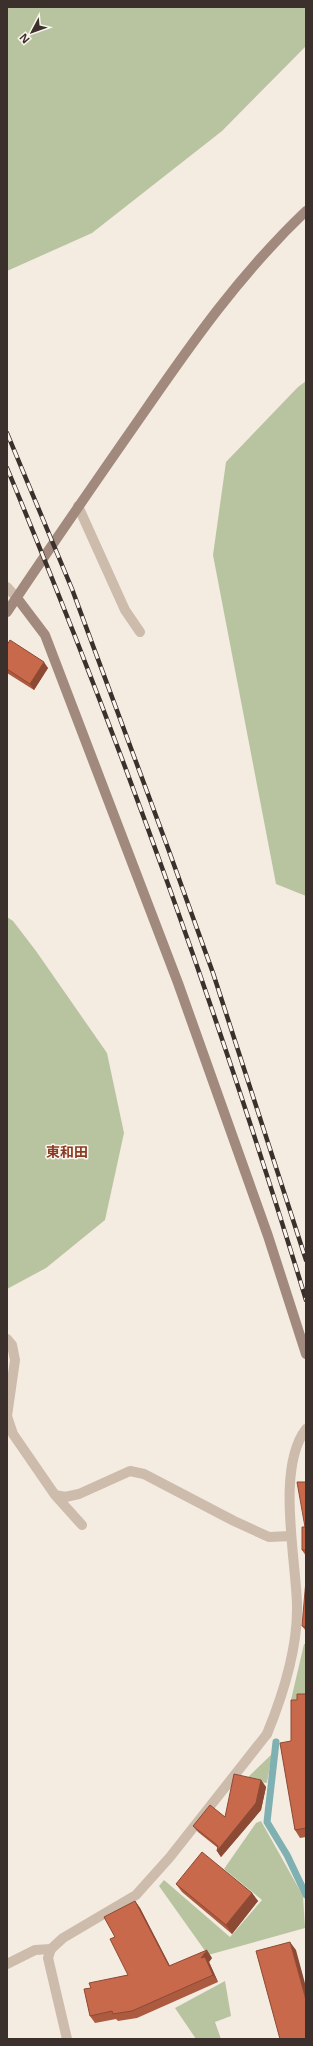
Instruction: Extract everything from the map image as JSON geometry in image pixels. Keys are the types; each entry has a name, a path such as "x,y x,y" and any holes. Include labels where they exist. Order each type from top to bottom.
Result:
{"street":[{"path":"7,612 78,506 218,307 251,267 306,211"},
{"path":"78,506 125,610 140,632"},
{"path":"7,587 38,623 45,635 181,991 268,1236 306,1354"},
{"path":"7,1339 12,1345 15,1360 7,1416 13,1434 55,1495 82,1525"},
{"path":"67,2039 48,1958 51,1949 63,1938 136,1895 170,1857 267,1734 279,1705 292,1658 297,1606 291,1536 290,1484 298,1440 306,1429"},
{"path":"55,1495 65,1497 79,1494 130,1471 144,1474 234,1521 269,1537 291,1536"},
{"path":"7,1964 35,1950 51,1949"}],"green space":[{"path":"7,7 306,7 306,46 222,131 92,233 7,271"},
{"path":"306,381 306,896 276,884 213,555 226,462 298,387"},
{"path":"7,917 13,921 36,951 107,1053 124,1133 105,1220 46,1268 7,1289"},
{"path":"304,1644 306,1644 306,1700 291,1700"},
{"path":"272,1754 267,1783 245,1780"},
{"path":"261,1821 303,1896 305,1928 208,1955 159,1886 164,1880 230,1937 262,1900 224,1869 256,1823"},
{"path":"225,1981 231,2016 215,2022 221,2039 196,2039 175,2008"}],"building":[{"path":"10,640 44,662 30,684 7,669 7,645"},
{"path":"297,1482 306,1482 306,1550 302,1550 302,1527 305,1527"},
{"path":"306,1580 306,1627 302,1626"},
{"path":"297,1694 306,1694 306,1828 295,1830 280,1743 291,1741 291,1700 297,1700"},
{"path":"234,1774 261,1780 256,1803 217,1851 218,1846 193,1826 210,1805 225,1817"},
{"path":"202,1852 252,1893 226,1925 176,1884"},
{"path":"135,1901 169,1966 207,1950 201,1958 205,1957 213,1975 132,2011 113,2014 112,2011 90,2016 84,1989 91,1988 89,1983 128,1975 110,1939 115,1937 104,1917"},
{"path":"290,1942 306,2000 306,2039 280,2039 256,1951"}],"waterway":[{"path":"276,1742 267,1822 287,1855 306,1895"}],"railway":[{"path":"7,433 72,589 169,851 213,973 306,1260"},
{"path":"7,468 49,570 129,776 167,880 239,1089 306,1300"}],"district":[{"name":"東和田","path":"67,1151"}]}
